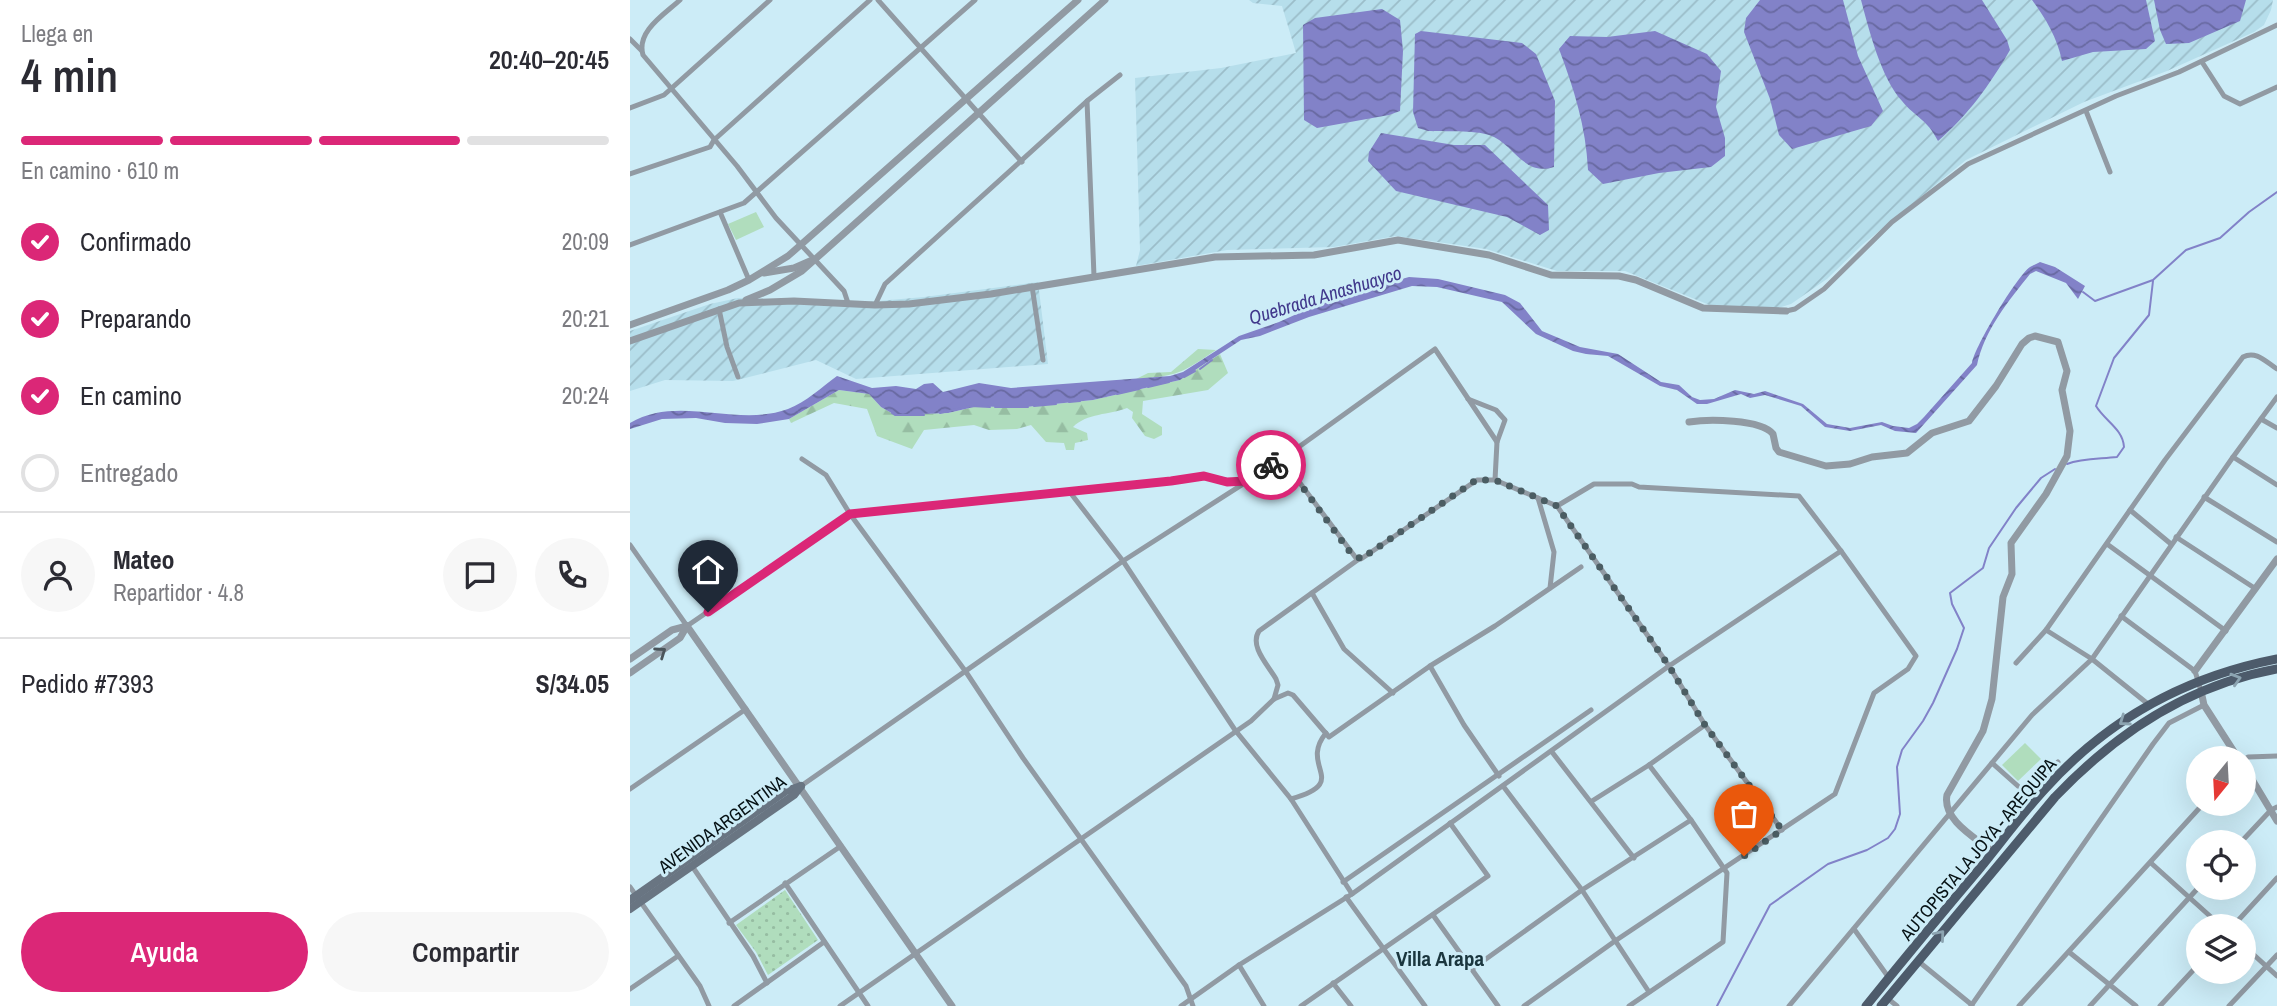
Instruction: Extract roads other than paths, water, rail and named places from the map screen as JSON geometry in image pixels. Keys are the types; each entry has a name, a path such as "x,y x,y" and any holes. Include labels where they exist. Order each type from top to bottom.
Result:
{"main road":[{"name":"AUTOPISTA LA JOYA - AREQUIPA","path":"1866,1006 2046,788 2093,743 2148,704 2197,675 2277,659"},
{"name":"AUTOPISTA LA JOYA - AREQUIPA","path":"1884,1002 2054,797 2083,767 2129,731 2165,708 2201,691 2244,676 2277,669"},
{"name":"AVENIDA ARGENTINA","path":"635,899 692,866 794,795 800,786"},
{"name":"AVENIDA ARGENTINA","path":"630,909 635,899 786,790 800,786"}],"street":[{"path":"641,50 647,29 680,0"},
{"path":"630,108 664,95 770,0"},
{"path":"630,174 710,146 870,0"},
{"path":"878,0 1022,162"},
{"path":"630,245 744,203 975,0"},
{"path":"630,325 728,290 762,273 800,245 1078,0"},
{"path":"630,341 739,303 794,277 1105,0"},
{"path":"739,303 875,305 948,300 1215,257 1325,254 1398,240 1489,255 1550,275 1619,276 1636,280 1703,308 1786,311 1795,309 1824,289 1892,222 1968,164 2116,96 2202,62 2277,25"},
{"path":"630,39 800,245 844,291 848,303"},
{"path":"2202,62 2224,96 2240,104 2277,87"},
{"path":"875,305 885,284 1087,101 1120,75"},
{"path":"1087,101 1094,276"},
{"path":"2086,111 2110,173"},
{"path":"720,212 749,280"},
{"path":"762,273 794,268 814,260"},
{"path":"1032,286 1043,360"},
{"path":"719,308 727,347 738,377"},
{"path":"1689,422 1716,419 1764,428 1773,434 1779,452 1826,466 1907,453 1932,433 1969,421 1996,386 2022,344 2029,338 2035,336 2058,342 2067,371 2062,390 2070,431 2067,456 2046,494 2011,543 2012,574 2003,597 1992,699 1983,731 1947,795 1945,804 1950,815 1993,852"},
{"path":"800,786 1123,561 1282,459 1435,349 1497,442"},
{"path":"2016,663 2046,630 2130,510 2243,357 2255,355 2277,369"},
{"path":"1788,1006 2032,715 2092,659 2277,397"},
{"path":"1467,399 1502,414 1505,420 1497,442 1495,480"},
{"path":"2261,419 2277,428"},
{"path":"2233,457 2277,485"},
{"path":"802,459 826,475 850,514 966,672 1186,986 1191,1003"},
{"path":"1282,459 1350,552 1361,559"},
{"path":"687,625 680,638 634,671 630,659 673,630 687,625 850,514 1197,476 1227,482 1246,481"},
{"path":"1275,699 1278,685 1276,679 1255,645 1259,631 1476,480 1495,480 1557,506 1669,666 1705,725 1782,830"},
{"path":"1524,1006 1615,941 1835,794 1874,693 1908,668 1916,656 1799,496 1639,487 1632,484 1594,484 1557,506"},
{"path":"1069,491 1123,561 1235,730 1291,799 1383,949 1425,1006"},
{"path":"2204,497 2277,542"},
{"path":"1538,498 1554,552 1550,588"},
{"path":"2130,510 2171,544"},
{"path":"2176,537 2256,589"},
{"path":"2107,544 2226,631"},
{"path":"630,545 952,1006"},
{"path":"1181,1006 1191,1003 1239,965 1349,895 1669,666 1841,551"},
{"path":"2197,675 2277,559"},
{"path":"840,1006 1251,720 1275,699 1288,693 1293,695 1329,737 1430,666 1495,626 1581,567"},
{"path":"1312,593 1344,649 1393,693"},
{"path":"2121,616 2197,675 2204,705 2230,746"},
{"path":"2046,630 2092,659 2148,704"},
{"path":"1430,666 1464,725 1499,776"},
{"path":"1918,961 1972,1005 2152,744 2169,723 2204,705"},
{"path":"630,789 746,709"},
{"path":"1343,882 1591,710"},
{"path":"1591,801 1650,765 1705,725"},
{"path":"1291,799 1314,792 1318,788 1322,776 1317,752 1318,742 1326,733"},
{"path":"1552,752 1634,858"},
{"path":"2256,757 2277,756"},
{"path":"2021,804 2058,762"},
{"path":"1992,763 2028,795"},
{"path":"1629,1006 1723,942 1727,873 1650,765"},
{"path":"2256,781 2274,809 2277,821"},
{"path":"1503,786 1582,890 1649,992"},
{"path":"2253,830 2274,809"},
{"path":"2019,1006 2193,816"},
{"path":"1472,969 1582,890 1690,820"},
{"path":"1301,1006 1488,876 1450,823"},
{"path":"729,923 841,846"},
{"path":"2151,863 2186,894"},
{"path":"692,866 753,956 767,982"},
{"path":"2245,914 2277,878"},
{"path":"785,883 868,1006"},
{"path":"630,887 635,899 700,986 709,1006"},
{"path":"2090,1006 2187,900"},
{"path":"2193,900 2208,914"},
{"path":"1433,915 1498,1006"},
{"path":"1854,929 1889,978"},
{"path":"734,1006 824,942"},
{"path":"2068,952 2136,1006"},
{"path":"2233,1005 2277,955"},
{"path":"630,989 678,956"},
{"path":"2256,957 2277,976"},
{"path":"1239,965 1264,1006"},
{"path":"2160,1006 2186,978"},
{"path":"1333,983 1351,1006"},
{"path":"1884,1002 1897,1006"}],"water":[{"path":"1760,0 1843,0 1858,56 1883,111 1871,126 1792,149 1779,135 1770,99 1744,32 1746,18"},
{"path":"1861,0 1982,0 2007,40 2010,50 1986,87 1969,110 1938,141 1925,123 1902,101 1888,80"},
{"path":"2032,0 2146,0 2155,41 2146,49 2093,52 2062,61 2050,29"},
{"path":"2154,0 2246,0 2240,21 2189,43 2166,44 2160,30"},
{"path":"1382,9 1400,20 1403,51 1400,111 1317,128 1304,120 1303,25 1315,18"},
{"path":"1421,31 1522,43 1536,54 1555,101 1554,167 1534,167 1498,139 1483,133 1428,131 1418,128 1413,112 1415,34"},
{"path":"1655,31 1707,54 1721,71 1716,107 1725,138 1725,156 1711,167 1659,173 1603,184 1588,170 1578,108 1559,49 1570,36 1607,37"},
{"path":"1381,133 1454,145 1485,145 1548,205 1549,230 1540,235 1507,217 1396,191 1368,161 1369,152"},
{"path":"2040,262 2055,267 2085,286 2078,299 2066,283 2036,271 2030,274 1991,328 1977,365 1916,433 1895,431 1881,425 1850,431 1825,427 1801,406 1765,395 1750,398 1741,394 1707,404 1697,404 1677,390 1660,386 1608,356 1573,351 1536,334 1502,302 1437,287 1412,286 1241,340 1180,380 1093,400 1016,408 978,406 948,413 895,415 881,407 869,394 839,390 789,419 757,424 725,423 696,418 662,419 630,429 630,423 668,411 748,415 788,409 837,376 872,388 896,386 916,389 933,383 943,392 979,383 1011,388 1170,376 1183,372 1239,336 1319,304 1344,299 1409,277 1438,279 1505,295 1520,303 1542,331 1580,347 1618,354 1661,382 1679,385 1692,397 1700,400 1714,399 1735,390 1754,394 1765,391 1803,404 1827,424 1850,428 1882,422 1909,428 1924,417 1972,363 1980,342 2007,297 2024,273"}],"waterway":[{"name":"Quebrada Anashuayco","path":"2083,292 2095,301 2153,280 2186,250 2220,238 2277,192"},
{"path":"2067,464 2117,457 2124,447 2117,430 2096,406 2114,358 2149,315 2153,281"},
{"name":"Quebrada Anashuayco","path":"1200,369 1212,360"},
{"name":"Quebrada Anashuayco","path":"1184,377 1195,371"},
{"name":"Quebrada Anashuayco","path":"1148,387 1169,382"},
{"name":"Quebrada Anashuayco","path":"1117,394 1139,389"},
{"name":"Quebrada Anashuayco","path":"1069,402 1080,401"},
{"name":"Quebrada Anashuayco","path":"1034,406 1056,404"},
{"name":"Quebrada Anashuayco","path":"940,413 971,406 990,407"},
{"name":"Quebrada Anashuayco","path":"995,407 1028,407"},
{"name":"Quebrada Anashuayco","path":"892,413 924,415"},
{"path":"1717,1006 1770,905 1828,864 1867,850 1888,838 1895,829 1900,814 1897,767 1902,750 1933,703 1964,628 1952,604 1950,593 1983,568 1989,548 2016,508 2041,478 2055,469"}],"district":[{"name":"Villa Arapa","path":"1440,958"}]}
